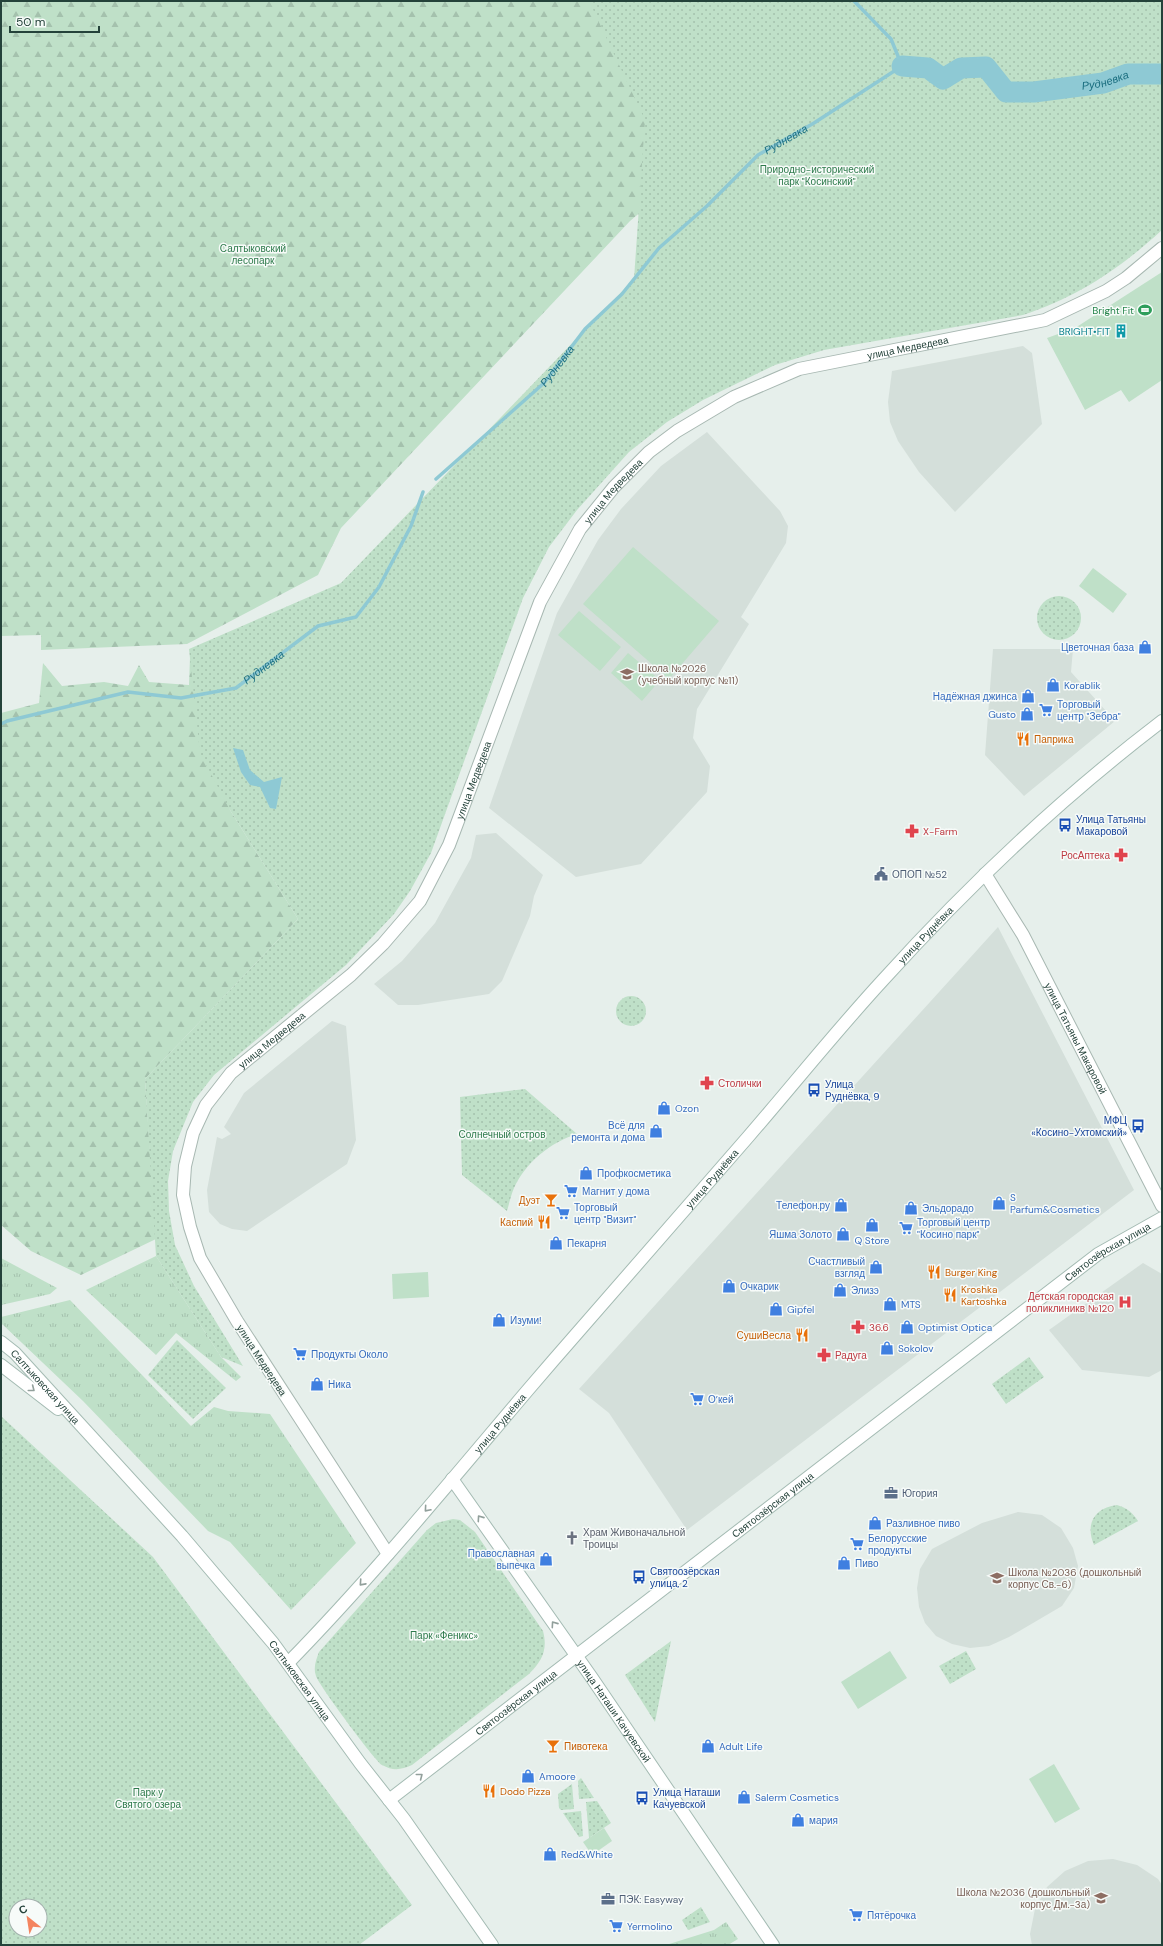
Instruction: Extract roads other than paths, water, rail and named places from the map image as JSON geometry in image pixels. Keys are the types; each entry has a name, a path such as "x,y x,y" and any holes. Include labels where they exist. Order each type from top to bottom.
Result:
{"street":[{"name":"улица Медведева","path":"388,1554 237,1320 200,1258 190,1227 183,1195 185,1166 192,1140 206,1105 231,1073 352,975 383,944 420,901 449,845 540,602 580,529 614,487 649,452 677,431 734,397 799,369 1044,320 1106,291 1126,278 1162,248"},
{"name":"улица Руднёвка","path":"288,1663 388,1554 603,1303 749,1136 828,1041 883,979 985,874 1058,807 1162,721"},
{"name":"улица Татьяны Макаровой","path":"985,874 1023,935 1162,1206"},
{"name":"Святоозёрская улица","path":"389,1800 1098,1254 1162,1218"},
{"name":"Салтыковская улица","path":"1,1342 15,1353 182,1536 273,1643 360,1763 389,1800 492,1945"},
{"name":"Салтыковская улица","path":"1,1365 88,1432"},
{"name":"улица Наташи Качуевской","path":"452,1479 576,1656 773,1945"}],"water":[{"path":"233,748 243,750 250,770 264,782 282,777 276,809 270,808 260,787 250,785 241,772"}],"waterway":[{"name":"Рудневка","path":"436,479 544,383 585,329 622,294 659,248 707,206 758,155 814,123 902,66 891,39 854,1"},
{"name":"Рудневка","path":"902,66 928,68 943,79 961,68 986,67 1006,92 1034,92 1103,83 1128,74 1162,74"},
{"name":"Рудневка","path":"1,724 7,721 128,692 181,698 236,688 318,626 356,617 379,587 411,526 423,492"}],"place":[{"name":"Bright Fit","path":"1145,310"},
{"name":"BRIGHT•FIT","path":"1121,331"},
{"name":"Цветочная база","path":"1145,647"},
{"name":"Школа №2026 (учебный корпус №11)","path":"627,674"},
{"name":"Korablik","path":"1053,685"},
{"name":"Надёжная джинса","path":"1028,696"},
{"name":"Торговый центр \"Зебра\"","path":"1046,710"},
{"name":"Gusto","path":"1027,714"},
{"name":"Паприка","path":"1023,739"},
{"name":"Улица Татьяны Макаровой","path":"1065,825"},
{"name":"X-Farm","path":"912,831"},
{"name":"РосАптека","path":"1121,855"},
{"name":"ОПОП №52","path":"881,874"},
{"name":"Столички","path":"707,1083"},
{"name":"Улица Руднёвка, 9","path":"814,1090"},
{"name":"Ozon","path":"664,1108"},
{"name":"МФЦ «Косино-Ухтомский»","path":"1138,1126"},
{"name":"Всё для ремонта и дома","path":"656,1131"},
{"name":"Профкосметика","path":"586,1173"},
{"name":"Магнит у дома","path":"571,1191"},
{"name":"Дуэт","path":"551,1200"},
{"name":"S Parfum&Cosmetics","path":"999,1203"},
{"name":"Телефон.ру","path":"841,1205"},
{"name":"Эльдорадо","path":"911,1208"},
{"name":"Торговый центр \"Визит\"","path":"563,1213"},
{"name":"Каспий","path":"544,1222"},
{"name":"Q Store","path":"872,1225"},
{"name":"Торговый центр \"Косино парк\"","path":"906,1228"},
{"name":"Яшма Золото","path":"843,1234"},
{"name":"Пекарня","path":"556,1243"},
{"name":"Счастливый взгляд","path":"876,1267"},
{"name":"Burger King","path":"934,1272"},
{"name":"Очкарик","path":"729,1286"},
{"name":"Элизэ","path":"840,1290"},
{"name":"Kroshka Kartoshka","path":"950,1295"},
{"name":"Детская городская поликлиникв №120","path":"1125,1302"},
{"name":"MTS","path":"890,1304"},
{"name":"Gipfel","path":"776,1309"},
{"name":"Изуми!","path":"499,1320"},
{"name":"36.6","path":"858,1327"},
{"name":"Optimist Optica","path":"907,1327"},
{"name":"СушиВесла","path":"802,1335"},
{"name":"Sokolov","path":"887,1348"},
{"name":"Продукты Около","path":"300,1354"},
{"name":"Радуга","path":"824,1355"},
{"name":"Ника","path":"317,1384"},
{"name":"О’кей","path":"697,1399"},
{"name":"Югория","path":"891,1493"},
{"name":"Разливное пиво","path":"875,1523"},
{"name":"Храм Живоначальной Троицы","path":"572,1538"},
{"name":"Белорусские продукты","path":"857,1544"},
{"name":"Православная выпечка","path":"546,1559"},
{"name":"Пиво","path":"844,1563"},
{"name":"Святоозёрская улица, 2","path":"639,1577"},
{"name":"Школа №2036 (дошкольный корпус Св.-6)","path":"997,1578"},
{"name":"Пивотека","path":"553,1746"},
{"name":"Adult Life","path":"708,1746"},
{"name":"Amoore","path":"528,1776"},
{"name":"Dodo Pizza","path":"489,1791"},
{"name":"Salerm Cosmetics","path":"744,1797"},
{"name":"Улица Наташи Качуевской","path":"642,1798"},
{"name":"мария","path":"798,1820"},
{"name":"Red&White","path":"550,1854"},
{"name":"Школа №2036 (дошкольный корпус Дм.-3а)","path":"1101,1898"},
{"name":"ПЭК: Easyway","path":"608,1899"},
{"name":"Пятёрочка","path":"856,1915"},
{"name":"Yermolino","path":"616,1926"}],"park label":[{"name":"Природно-исторический парк \"Косинский\"","path":"817,174"},
{"name":"Салтыковский лесопарк","path":"253,254"},
{"name":"Солнечный остров","path":"502,1134"},
{"name":"Парк «Феникс»","path":"444,1635"},
{"name":"Парк у Святого озера","path":"148,1798"}]}
